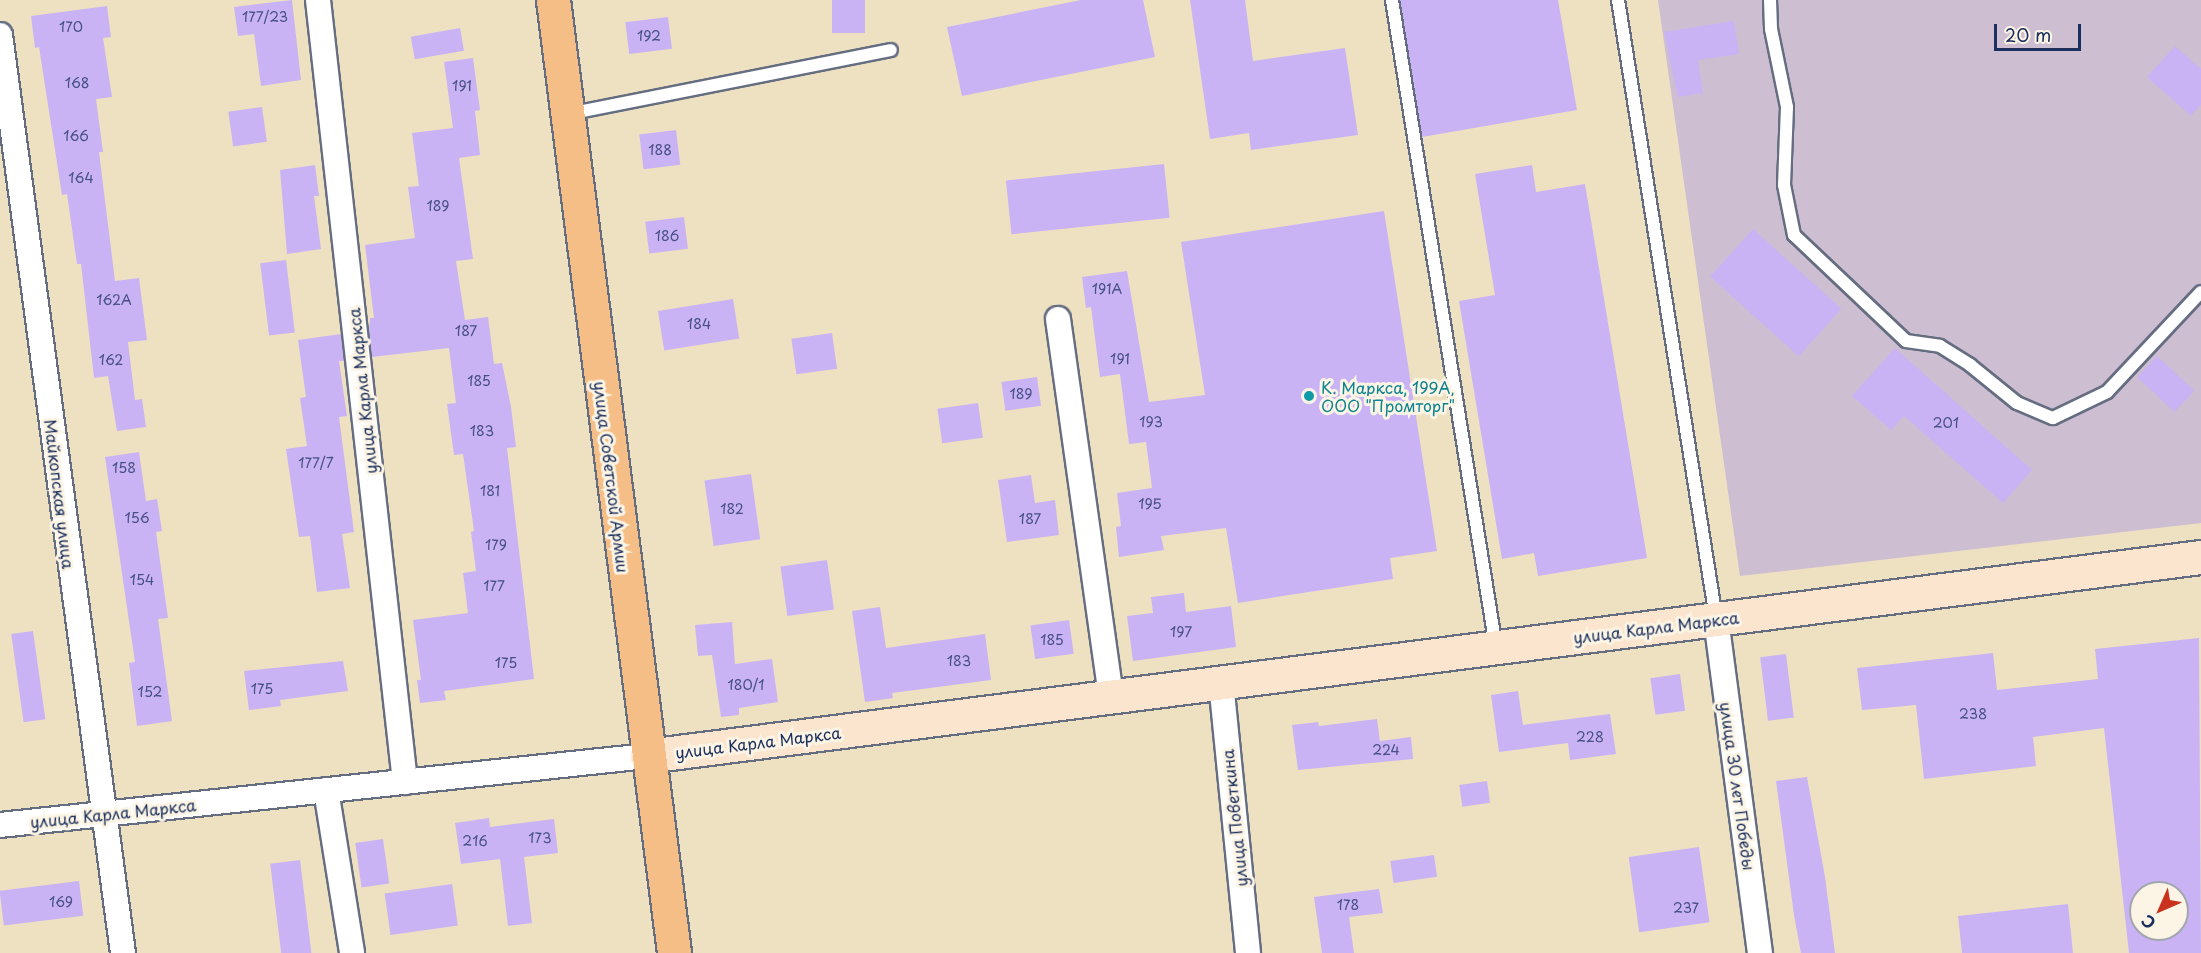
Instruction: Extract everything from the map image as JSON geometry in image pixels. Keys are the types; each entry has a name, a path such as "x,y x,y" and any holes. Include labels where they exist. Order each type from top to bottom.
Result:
{"main road":[{"name":"улица Советской Армии","path":"554,0 647,756 674,953"}],"street":[{"name":"улица Карла Маркса","path":"318,0 405,782"},
{"name":"Майкопская улица","path":"0,35 102,814 123,953"},
{"path":"1058,319 1111,697"},
{"name":"улица Карла Маркса","path":"0,825 647,756 2201,557"},
{"name":"улица 30 лет Победы","path":"1716,619 1760,953"},
{"name":"улица Поветкина","path":"1221,682 1248,953"},
{"path":"326,790 352,953"}],"lane":[{"path":"1392,0 1496,647"},
{"path":"1618,0 1716,619"},
{"path":"1770,0 1771,29 1788,106 1784,185 1794,235 1906,341 1940,346 1970,364 2017,403 2053,418 2107,392 2201,292"},
{"path":"567,115 891,50"}],"shaded area":[{"path":"1658,0 2201,0 2201,523 1740,576"}],"building":[{"path":"292,0 301,80 261,86 254,34 238,36 234,7"},
{"path":"832,0 865,0 865,33 832,33"},
{"path":"1081,0 1143,0 1155,57 962,96 947,27"},
{"path":"1190,0 1245,0 1253,61 1345,48 1358,135 1251,150 1249,133 1210,139"},
{"path":"1400,0 1558,0 1577,110 1422,137"},
{"path":"107,6 111,37 103,38 112,97 96,99 103,152 99,152 115,281 139,278 147,340 128,342 135,400 142,399 146,427 117,431 108,376 94,378 81,264 77,264 67,194 62,195 39,47 35,48 31,16"},
{"path":"668,17 672,49 629,54 625,22"},
{"path":"1734,21 1739,54 1698,60 1703,93 1678,97 1664,32"},
{"path":"460,28 464,51 415,59 411,37"},
{"path":"2175,46 2201,69 2201,104 2191,116 2147,77"},
{"path":"473,58 480,110 475,111 480,155 459,158 473,259 456,261 465,320 488,317 494,364 502,363 511,407 516,447 507,448 534,679 444,691 446,700 420,703 417,680 421,680 413,620 468,613 463,573 476,571 471,532 474,531 463,454 454,455 447,404 456,403 449,348 372,357 369,331 370,318 374,318 365,245 415,238 408,187 419,186 412,133 453,128 444,62"},
{"path":"262,107 267,142 233,146 228,112"},
{"path":"676,130 680,165 644,169 639,135"},
{"path":"1164,164 1170,218 1012,234 1006,181"},
{"path":"315,165 319,196 314,196 321,249 287,254 280,170"},
{"path":"1532,165 1536,192 1585,184 1647,558 1538,576 1534,553 1502,559 1459,301 1495,295 1475,174"},
{"name":"К. Маркса, 199А, ООО \"Промторг\"","path":"1384,211 1437,551 1390,558 1393,579 1238,603 1226,528 1161,536 1164,550 1119,557 1116,527 1121,526 1117,493 1152,488 1146,442 1129,444 1120,374 1100,377 1091,307 1086,308 1082,277 1127,271 1149,402 1205,395 1181,242"},
{"path":"684,217 688,249 649,254 645,222"},
{"path":"1753,229 1841,309 1799,356 1710,277"},
{"path":"286,260 295,332 269,336 260,263"},
{"path":"733,299 739,339 664,350 658,311"},
{"path":"832,333 837,369 796,374 791,339"},
{"path":"341,334 344,361 339,361 347,416 339,417 354,532 342,534 350,588 317,592 310,536 299,537 286,449 307,446 300,398 306,397 298,340"},
{"path":"1895,348 2032,470 2003,503 1904,416 1891,430 1852,396"},
{"path":"2157,356 2194,391 2175,412 2137,377"},
{"path":"1037,377 1041,406 1005,411 1001,382"},
{"path":"978,403 983,438 942,443 937,409"},
{"path":"139,452 146,501 157,499 162,531 156,532 168,618 158,619 172,721 137,726 129,663 135,662 105,457"},
{"path":"751,474 760,539 714,546 704,481"},
{"path":"1031,475 1035,503 1055,500 1059,535 1007,542 998,480"},
{"path":"827,560 834,610 787,616 780,567"},
{"path":"1184,593 1186,612 1231,606 1236,647 1133,661 1127,616 1153,613 1151,597"},
{"path":"880,607 886,648 985,634 991,680 892,693 893,698 865,702 852,611"},
{"path":"1069,620 1074,654 1035,659 1030,625"},
{"path":"732,622 735,664 772,659 778,702 739,708 739,715 721,717 712,655 698,656 695,625"},
{"path":"33,631 45,719 24,722 11,634"},
{"path":"2199,638 2201,953 2129,953 2104,728 2033,737 2036,766 1924,779 1916,705 1862,710 1857,668 1993,653 1997,690 2098,679 2095,649"},
{"path":"1786,654 1794,718 1768,721 1760,657"},
{"path":"343,661 348,691 280,700 281,706 249,710 244,671"},
{"path":"1680,674 1685,711 1655,715 1650,678"},
{"path":"1518,691 1523,725 1610,714 1616,754 1570,760 1568,743 1499,752 1491,695"},
{"path":"1377,719 1380,741 1411,737 1413,759 1298,770 1292,725 1318,722 1319,726"},
{"path":"1807,777 1825,877 1835,953 1801,953 1794,915 1776,781"},
{"path":"1487,781 1490,803 1462,807 1459,785"},
{"path":"489,818 490,827 554,819 558,853 524,857 532,923 508,926 500,859 461,864 455,823"},
{"path":"383,839 389,884 362,887 355,843"},
{"path":"1699,847 1710,922 1639,932 1629,857"},
{"path":"1434,855 1437,877 1393,883 1390,861"},
{"path":"300,860 311,953 281,953 270,864"},
{"path":"79,881 83,916 4,925 0,891"},
{"path":"452,884 458,926 391,935 385,893"},
{"path":"1379,889 1383,913 1349,917 1354,953 1322,953 1314,897"},
{"path":"2068,904 2073,953 1962,953 1958,916"}],"place":[{"name":"К. Маркса, 199А, ООО \"Промторг\"","path":"1309,396"}]}
